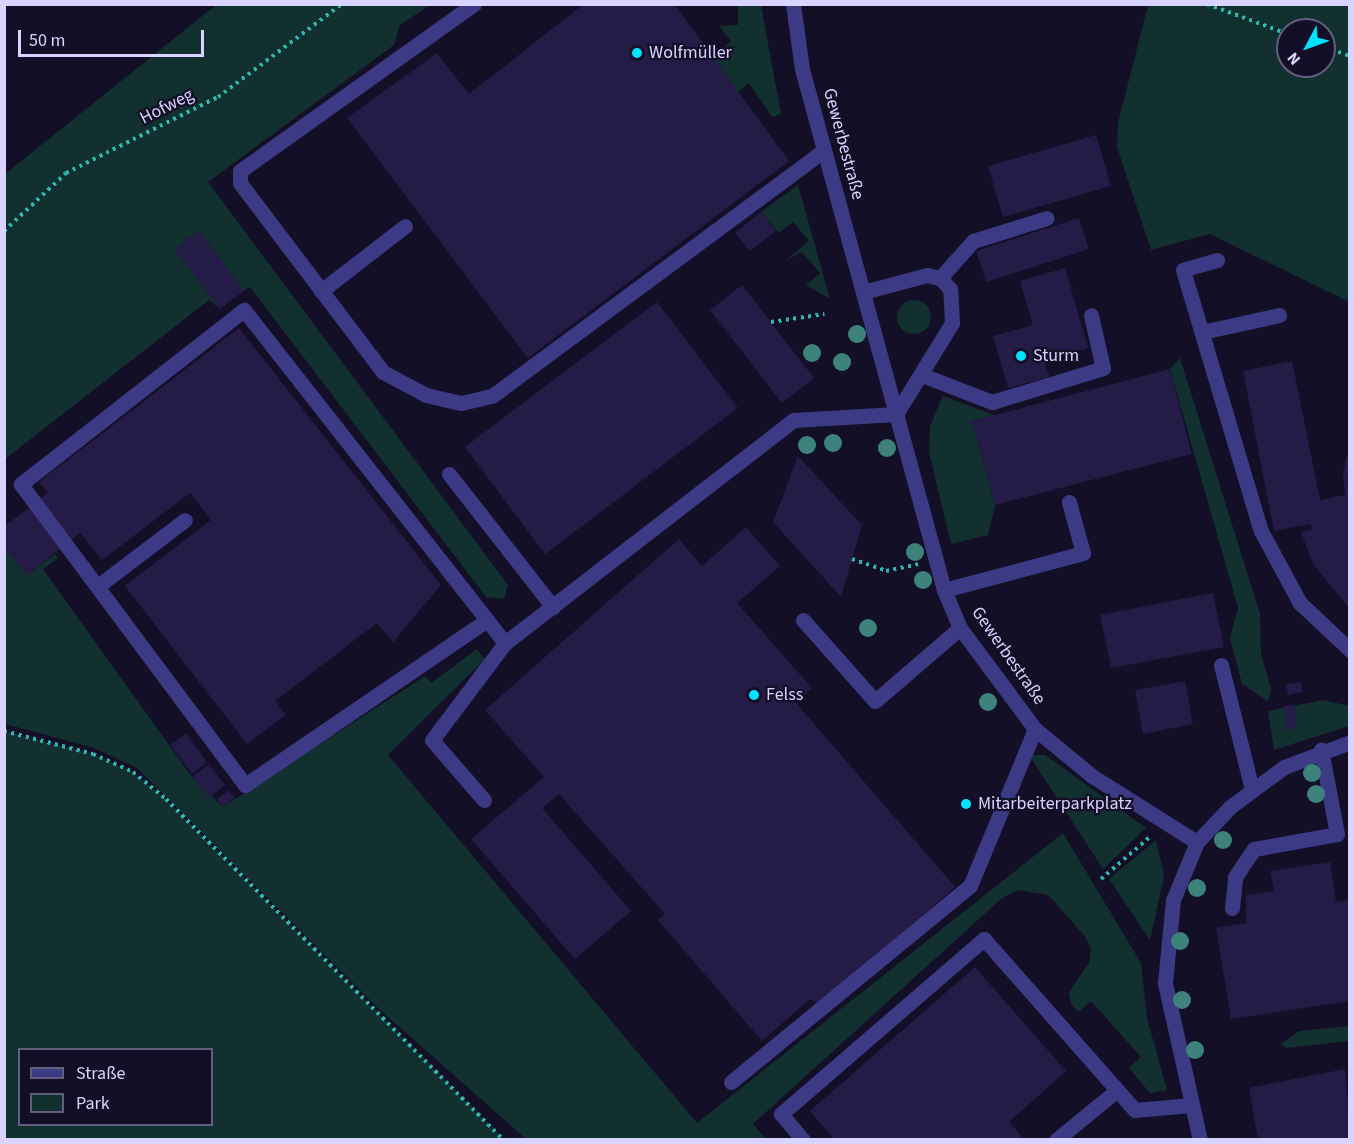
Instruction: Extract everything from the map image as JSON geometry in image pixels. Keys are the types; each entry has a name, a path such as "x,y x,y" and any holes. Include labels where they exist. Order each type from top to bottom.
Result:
{"street":[{"path":"474,4 240,171 240,183 383,372 426,396 461,403 492,396 824,150"},
{"name":"Gewerbestraße","path":"793,4 802,69 944,590 960,628 1035,729 1092,776 1197,842"},
{"path":"940,278 973,241 1047,218"},
{"path":"321,291 405,226"},
{"path":"1217,260 1183,270 1261,531 1300,603 1350,650"},
{"path":"484,800 432,740 505,643 794,420 896,414 952,323 952,297 940,278 927,275 863,292"},
{"path":"487,620 245,785 21,484 244,310 487,620 505,643"},
{"path":"922,375 992,402 1103,368 1091,315"},
{"path":"1202,332 1279,315"},
{"path":"449,474 553,607"},
{"path":"944,590 1083,554 1069,502"},
{"path":"98,586 185,520"},
{"path":"803,620 875,701 960,628"},
{"path":"1221,665 1252,789"},
{"path":"731,1082 970,886 1035,729"},
{"path":"1200,1140 1169,1012 1166,931 1197,842 1252,789 1321,749 1350,742"},
{"path":"1232,908 1235,877 1254,849 1337,834 1321,749"},
{"path":"803,1140 781,1114 984,939 1135,1110 1192,1105"},
{"path":"1056,1140 1117,1090"}],"path":[{"name":"Hofweg","path":"4,231 66,172 218,97 342,4"},
{"path":"1207,4 1276,30"},
{"path":"771,322 825,314"},
{"path":"852,559 886,571 908,567"},
{"path":"4,730 93,754 133,772 158,792 504,1140"},
{"path":"1101,879 1166,823"}],"green space":[{"path":"216,5 430,5 400,25 394,45 208,182 508,585 504,599 486,597 250,287 244,291 199,231 175,249 220,309 209,300 5,459 5,174"},
{"path":"738,5 761,5 781,114 772,117 749,83 738,92 713,57 731,41 719,26 738,25"},
{"path":"1148,5 1349,5 1349,302 1210,234 1151,250 1117,147 1118,123"},
{"path":"798,185 830,299 806,285 820,273 802,252 785,261 809,241 793,222 779,233 761,212"},
{"path":"914,300 926,305 931,317 926,329 914,334 902,329 897,317 902,305"},
{"path":"1180,358 1260,614 1261,654 1271,689 1268,701 1242,684 1230,638 1238,608 1170,369"},
{"path":"943,396 994,415 972,421 995,505 988,535 951,544 929,452 930,426"},
{"path":"4,547 27,575 55,554 58,558 43,569 192,777 223,807 425,676 431,683 477,649 485,659 388,755 697,1123 1063,833 1141,963 1147,1018 1167,1090 1150,1093 1129,1068 1141,1057 1091,1001 1078,1012 1071,1003 1069,992 1089,963 1091,948 1084,935 1048,895 1018,890 1002,898 753,1124 766,1139 526,1139 380,1010 137,768 94,748 5,724"},
{"path":"1324,700 1349,706 1349,726 1274,750 1268,711"},
{"path":"4,731 93,754 133,772 166,799 504,1139 5,1139"},
{"path":"1029,755 1045,755 1146,828 1103,869"},
{"path":"1156,840 1164,876 1150,940 1109,879"},
{"path":"1349,1026 1349,1041 1286,1048 1281,1044 1299,1031"}],"building":[{"path":"584,4 674,4 789,161 528,358 347,118 437,53 469,94"},
{"path":"1096,135 1111,186 1003,217 988,166"},
{"path":"761,212 776,231 750,251 735,233"},
{"path":"1079,218 1089,249 986,282 976,251"},
{"path":"199,231 244,291 220,309 174,249"},
{"path":"1065,268 1088,348 1044,361 1049,377 1008,388 993,336 1033,325 1020,281"},
{"path":"742,285 814,378 782,403 710,310"},
{"path":"657,302 738,408 545,554 465,447"},
{"path":"239,328 441,585 393,642 377,623 275,701 286,715 247,744 125,586 211,520 190,493 102,560 80,533 27,575 4,547 4,527 48,493 39,482"},
{"path":"1292,361 1320,500 1345,495 1343,472 1350,445 1350,609 1313,564 1301,532 1312,530 1311,524 1274,531 1243,371"},
{"path":"1170,369 1192,454 995,505 972,421"},
{"path":"798,456 862,525 841,597 773,522"},
{"path":"746,527 780,566 737,603 812,688 796,703 955,887 819,1004 810,999 762,1041 658,920 665,914 559,794 542,808 631,911 575,959 471,839 544,777 485,710 679,539 702,566"},
{"path":"1213,593 1224,647 1111,668 1100,615"},
{"path":"1185,681 1193,724 1143,734 1135,690"},
{"path":"1301,682 1303,692 1288,695 1286,684"},
{"path":"1294,705 1297,728 1286,730 1284,706"},
{"path":"186,733 207,762 192,774 170,745"},
{"path":"209,764 225,785 209,798 192,777"},
{"path":"229,790 235,798 223,807 217,799"},
{"path":"1330,862 1336,902 1350,900 1350,1001 1231,1019 1216,928 1246,923 1246,895 1274,891 1270,871"},
{"path":"975,967 1066,1071 1009,1122 1025,1140 835,1140 810,1111"},
{"path":"1345,1069 1350,1140 1258,1140 1249,1088"}],"place":[{"name":"Wolfmüller","path":"637,53"},
{"name":"Sturm","path":"1021,356"},
{"name":"Felss","path":"754,695"},
{"name":"Mitarbeiterparkplatz","path":"966,804"}]}
